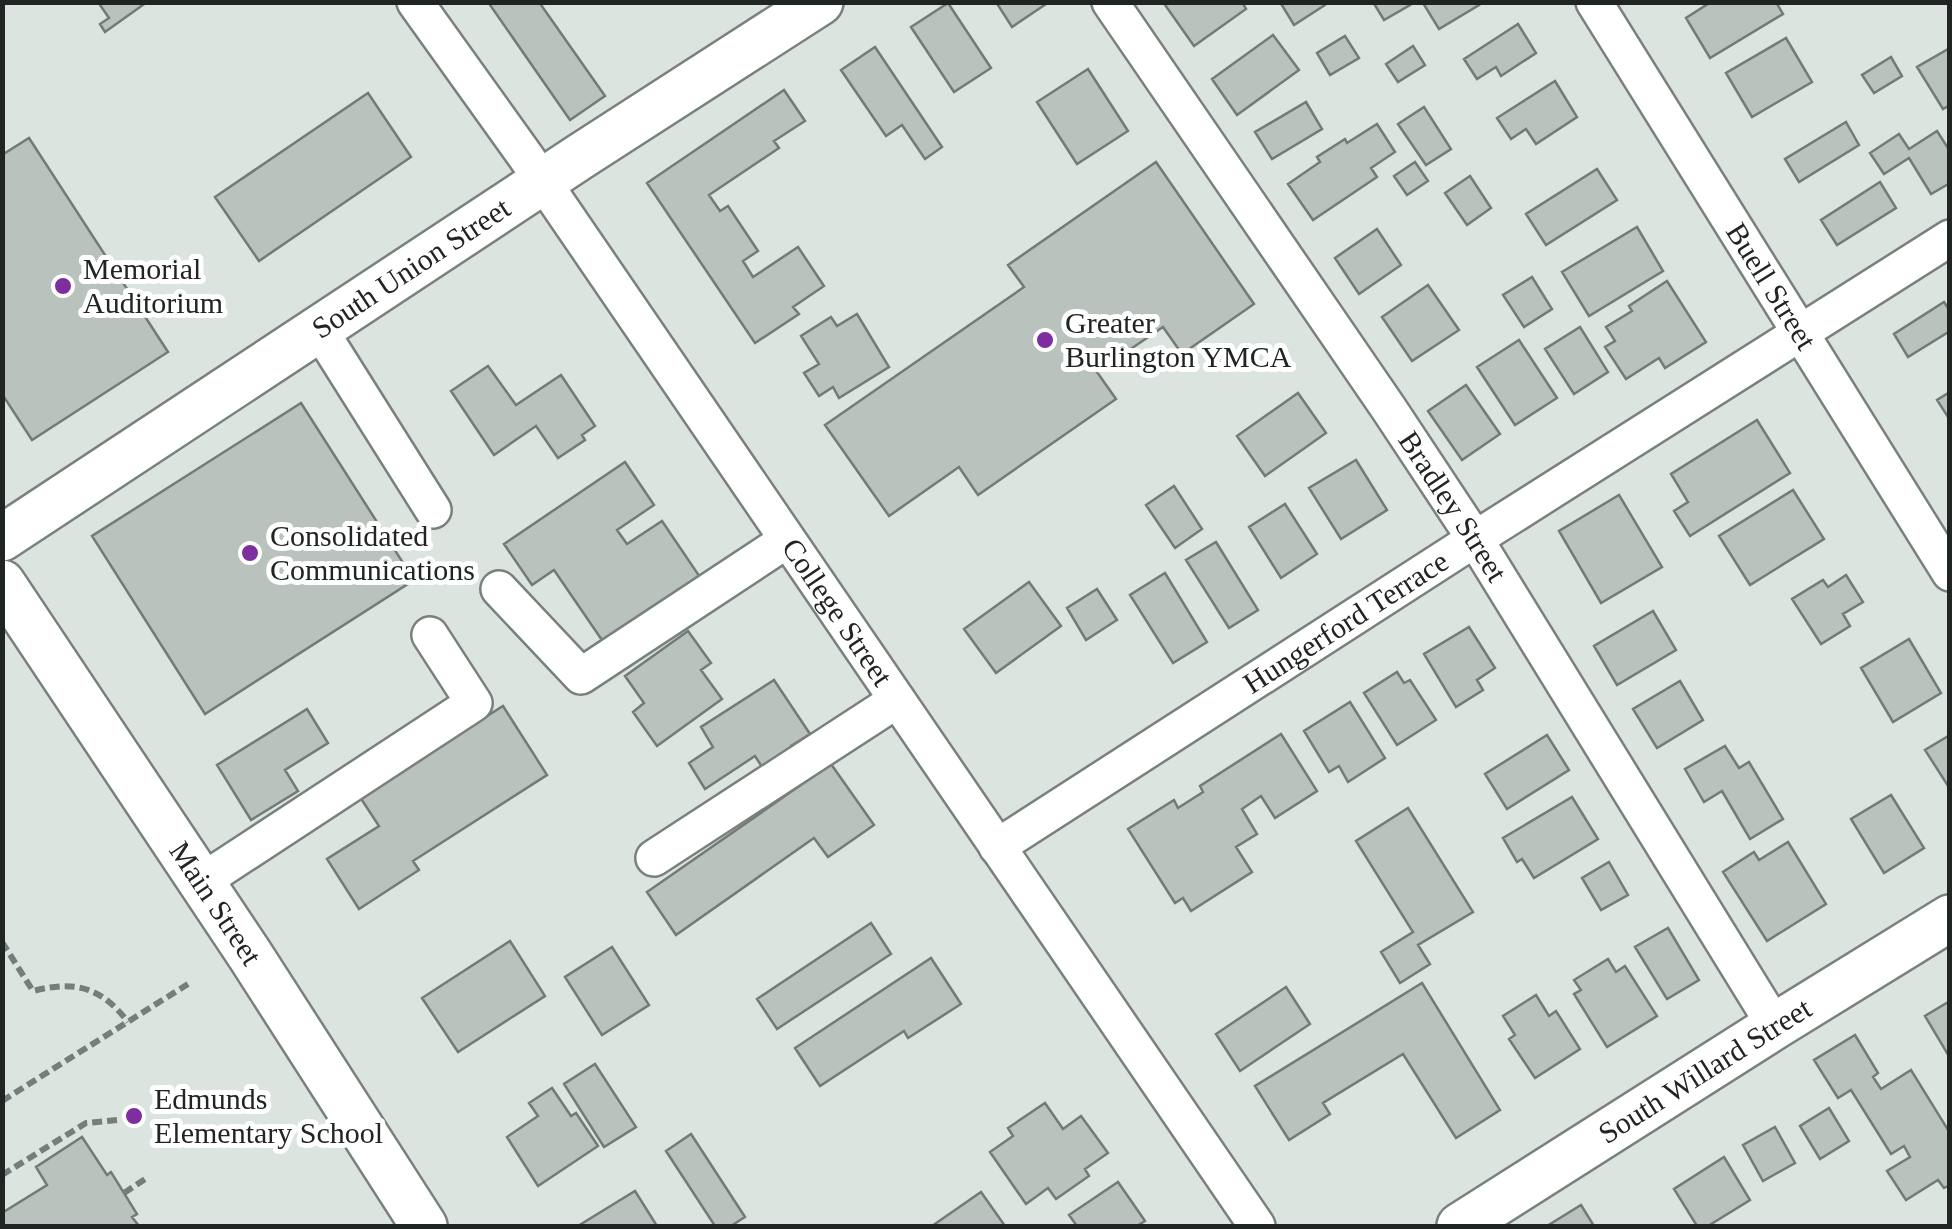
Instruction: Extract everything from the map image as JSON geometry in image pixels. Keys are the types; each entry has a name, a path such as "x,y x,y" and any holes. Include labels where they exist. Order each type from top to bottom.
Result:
{"main road":[{"name":"South Union Street","path":"2,538 820,2"},
{"name":"Main Street","path":"2,582 424,1226"},
{"name":"South Willard Street","path":"1460,1226 1950,918"}],"street":[{"name":"College Street","path":"414,2 543,182 1257,1226"},
{"name":"Bradley Street","path":"1110,2 1475,539 1775,1026"},
{"name":"Buell Street","path":"1594,2 1950,573"},
{"name":"Hungerford Terrace","path":"997,847 1950,238"},
{"path":"319,329 433,510"},
{"path":"499,589 581,676 787,540"},
{"path":"201,882 474,702 430,634"},
{"path":"654,858 897,700"}],"path":[{"path":"2,942 34,991 75,986 95,992 114,1005 128,1022"},
{"path":"2,1101 188,984"},
{"path":"2,1175 86,1124 116,1120"},
{"path":"124,1193 145,1179"}],"building":[{"path":"98,2 147,2 105,32 100,24 109,18"},
{"path":"488,2 539,2 605,96 570,120"},
{"path":"996,2 1049,2 1012,27"},
{"path":"1163,2 1242,2 1246,9 1194,46"},
{"path":"1280,2 1324,2 1325,5 1294,25"},
{"path":"1373,2 1408,2 1410,5 1384,20"},
{"path":"1711,2 1776,2 1783,14 1710,58 1686,18"},
{"path":"948,3 991,68 954,92 911,27"},
{"path":"1423,3 1479,5 1439,29"},
{"path":"1518,24 1536,53 1501,76 1496,67 1477,79 1464,59"},
{"path":"1273,35 1299,70 1237,115 1212,79"},
{"path":"1345,36 1359,58 1330,75 1317,53"},
{"path":"1786,38 1812,82 1752,117 1726,73"},
{"path":"1413,46 1425,65 1398,82 1386,64"},
{"path":"875,47 942,147 925,159 902,125 886,136 841,70"},
{"path":"1950,48 1950,105 1943,109 1917,67"},
{"path":"1891,57 1902,76 1874,93 1862,75"},
{"path":"1088,69 1128,131 1077,164 1037,102"},
{"path":"1555,81 1577,117 1536,144 1526,129 1511,139 1497,118"},
{"path":"784,90 805,121 774,141 779,148 709,195 720,211 728,206 758,251 743,261 753,277 798,247 824,286 793,307 799,314 755,343 647,183"},
{"path":"368,93 411,157 259,261 215,197"},
{"path":"1306,102 1322,129 1272,159 1255,132"},
{"path":"1424,107 1451,149 1426,165 1398,124"},
{"path":"1846,122 1859,145 1799,182 1785,159"},
{"path":"1377,124 1395,152 1371,168 1377,177 1313,220 1288,184 1320,162 1317,157"},
{"path":"1937,131 1950,151 1950,183 1931,194 1909,158 1884,174 1870,153 1899,134 1909,149"},
{"name":"Memorial Auditorium","path":"29,138 168,352 32,440 2,394 2,155"},
{"name":"Greater Burlington YMCA","path":"1156,162 1254,304 1182,354 1163,327 1097,372 1116,399 978,495 959,467 889,516 825,425 1024,287 1008,265"},
{"path":"1415,162 1428,181 1407,195 1394,176"},
{"path":"1597,169 1617,200 1546,245 1526,214"},
{"path":"1470,176 1491,208 1467,225 1445,193"},
{"path":"1880,182 1896,208 1837,245 1821,220"},
{"path":"1637,227 1663,271 1589,316 1562,272"},
{"path":"1377,229 1401,265 1359,294 1335,258"},
{"path":"1532,277 1552,309 1524,327 1503,295"},
{"path":"1667,281 1706,342 1665,368 1659,358 1626,379 1605,347 1615,341 1606,327"},
{"path":"1428,285 1459,330 1412,361 1382,317"},
{"path":"1944,302 1950,311 1950,331 1908,357 1894,334"},
{"path":"857,314 889,367 839,398 833,387 819,396 804,373 819,364 801,336 831,317 837,326"},
{"path":"1580,327 1608,372 1574,394 1545,349"},
{"path":"1519,340 1557,398 1515,425 1477,367"},
{"path":"488,366 516,405 561,375 595,426 582,435 585,440 558,458 536,426 494,455 451,391"},
{"path":"1466,385 1500,434 1462,460 1428,411"},
{"path":"1950,392 1950,420 1937,400"},
{"path":"1298,393 1326,433 1265,476 1237,436"},
{"name":"Consolidated Communications","path":"301,403 414,580 205,714 92,536"},
{"path":"1757,420 1790,473 1690,536 1674,511 1688,502 1671,474"},
{"path":"1356,460 1387,510 1341,539 1309,488"},
{"path":"625,462 654,505 617,530 627,544 662,521 704,583 604,643 554,570 532,585 504,544"},
{"path":"1174,486 1202,529 1175,548 1146,505"},
{"path":"1793,490 1824,539 1750,585 1719,536"},
{"path":"1619,495 1662,567 1601,603 1559,531"},
{"path":"1285,504 1317,554 1281,578 1249,527"},
{"path":"1216,542 1258,610 1229,628 1186,560"},
{"path":"1165,573 1207,642 1173,663 1130,595"},
{"path":"1846,575 1863,602 1843,614 1850,626 1821,644 1792,599 1823,580 1828,587"},
{"path":"1029,582 1061,626 996,673 964,629"},
{"path":"1097,589 1117,620 1086,640 1067,608"},
{"path":"1653,611 1676,650 1617,685 1594,646"},
{"path":"1469,627 1495,668 1477,680 1483,690 1456,707 1424,654"},
{"path":"688,631 711,663 701,670 722,699 657,746 633,712 644,703 625,676"},
{"path":"1909,639 1941,693 1893,722 1861,668"},
{"path":"1397,672 1404,683 1410,680 1436,720 1397,745 1364,693"},
{"path":"774,680 810,734 764,770 755,756 705,789 689,763 713,747 701,727"},
{"path":"1680,681 1703,720 1657,748 1633,709"},
{"path":"1350,702 1385,758 1348,782 1339,766 1329,772 1304,731"},
{"path":"503,706 547,775 413,861 419,870 359,909 327,859 379,826 360,797"},
{"path":"307,709 328,743 285,770 298,791 251,820 217,765"},
{"path":"1281,734 1317,791 1275,818 1261,796 1242,809 1257,834 1236,847 1252,872 1191,911 1183,898 1175,903 1128,829 1174,800 1178,808 1203,792 1200,786"},
{"path":"1547,735 1569,770 1507,809 1485,774"},
{"path":"1950,735 1950,789 1925,750"},
{"path":"1725,746 1739,768 1749,762 1783,819 1750,839 1722,791 1704,802 1685,769"},
{"path":"831,764 874,825 828,857 814,838 676,935 647,892"},
{"path":"1891,795 1924,848 1884,873 1851,819"},
{"path":"1572,797 1598,839 1534,878 1522,859 1517,862 1503,838"},
{"path":"1408,808 1473,912 1418,945 1430,964 1400,983 1381,952 1413,932 1356,841"},
{"path":"1788,842 1826,904 1767,941 1723,872 1754,852 1759,860"},
{"path":"1609,862 1628,895 1601,910 1582,878"},
{"path":"871,923 891,954 777,1029 757,999"},
{"path":"1668,928 1699,980 1667,999 1635,947"},
{"path":"510,941 545,996 458,1052 422,998"},
{"path":"612,947 649,1005 602,1035 565,977"},
{"path":"931,958 961,1004 908,1038 904,1031 820,1086 795,1048"},
{"path":"1608,959 1616,972 1625,966 1657,1016 1607,1047 1574,994 1581,990 1574,980"},
{"path":"1422,983 1500,1110 1456,1138 1403,1054 1323,1103 1330,1114 1289,1140 1255,1086"},
{"path":"1286,987 1310,1024 1240,1071 1216,1034"},
{"path":"1536,995 1549,1016 1556,1011 1580,1049 1535,1078 1509,1039 1515,1035 1503,1016"},
{"path":"1950,1001 1950,1058 1925,1016"},
{"path":"1855,1035 1878,1073 1873,1077 1881,1089 1911,1070 1950,1133 1950,1185 1944,1188 1938,1180 1906,1200 1887,1171 1910,1157 1904,1146 1891,1154 1851,1090 1838,1098 1814,1060"},
{"path":"595,1064 636,1127 604,1147 564,1084"},
{"path":"552,1088 571,1116 576,1113 598,1146 538,1186 507,1137 538,1116 529,1103"},
{"path":"1045,1103 1063,1129 1081,1116 1108,1153 1085,1169 1089,1176 1056,1199 1048,1188 1026,1204 990,1152 1013,1136 1008,1128"},
{"path":"1829,1108 1849,1141 1820,1159 1800,1126"},
{"path":"1775,1127 1795,1163 1763,1181 1743,1145"},
{"path":"691,1134 745,1217 731,1226 715,1226 666,1151"},
{"path":"82,1137 107,1175 111,1172 137,1214 132,1217 139,1226 2,1226 2,1213 47,1185 36,1167"},
{"path":"1724,1157 1750,1200 1708,1226 1697,1226 1674,1189"},
{"path":"1118,1182 1145,1221 1137,1226 1077,1226 1069,1215"},
{"path":"635,1191 657,1226 578,1226"},
{"path":"981,1192 1005,1226 932,1226"},
{"path":"1581,1205 1594,1226 1547,1226"}],"place":[{"name":"Memorial Auditorium","path":"63,286"},
{"name":"Greater Burlington YMCA","path":"1045,340"},
{"name":"Consolidated Communications","path":"250,553"},
{"name":"Edmunds Elementary School","path":"134,1116"}]}
